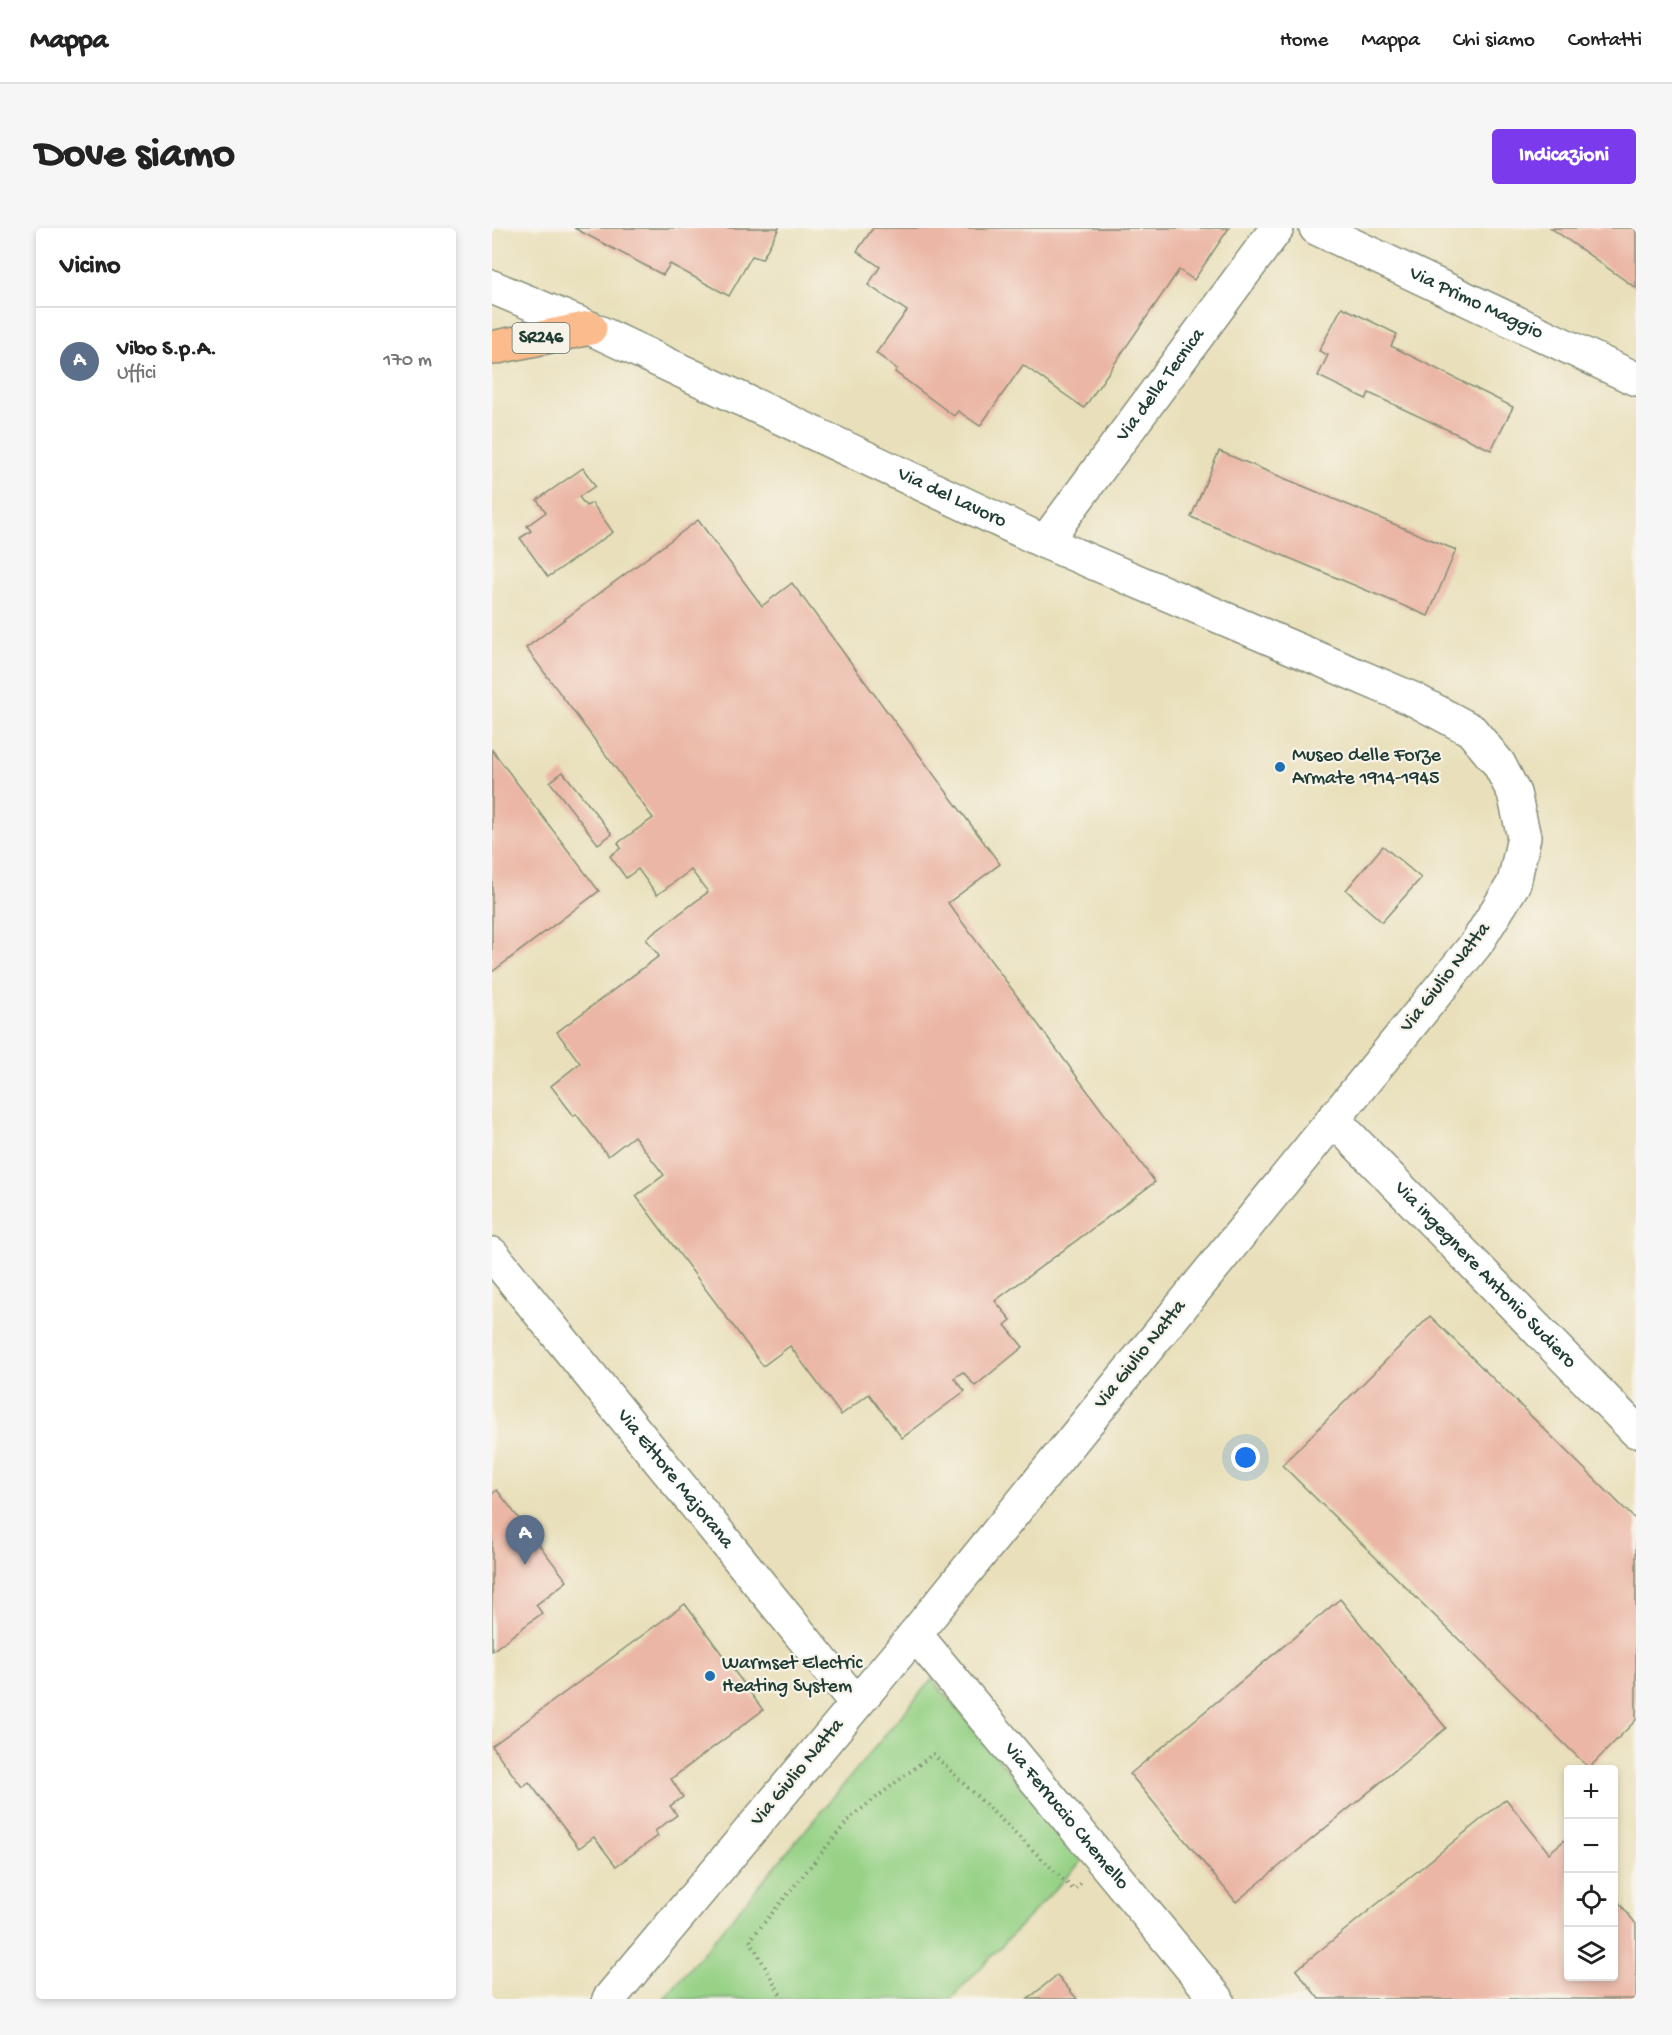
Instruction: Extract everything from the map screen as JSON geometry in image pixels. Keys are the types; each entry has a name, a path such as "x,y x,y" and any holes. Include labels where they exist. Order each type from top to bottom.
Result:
{"highway":[{"name":"SR246","path":"492,348 590,328"}],"street":[{"name":"Via della Tecnica","path":"1045,542 1277,228"},
{"name":"Via Primo Maggio","path":"1317,228 1636,379"},
{"name":"Via del Lavoro","path":"492,287 590,328 1045,542 1415,700"},
{"name":"Via Giulio Natta","path":"609,1999 915,1634 1476,944 1514,883 1524,837 1514,793 1499,764 1471,730 1415,700"},
{"name":"Via ingegnere Antonio Sudiero","path":"1333,1119 1636,1431"},
{"name":"Via Ettore Majorana","path":"492,1254 856,1703"},
{"name":"Via Ferruccio Chemello","path":"915,1634 1216,1999"}],"path":[{"path":"783,1999 750,1940 850,1817 933,1754 1074,1890"}],"green space":[{"path":"932,1679 1083,1860 951,1999 664,1999"}],"building":[{"path":"574,228 779,228 762,259 752,256 729,296 670,264 663,275"},
{"path":"873,228 1229,228 1194,280 1179,270 1084,408 1023,365 980,426 958,411 954,416 895,372 897,369 876,353 907,311 868,285 880,267 857,251"},
{"path":"1551,228 1636,228 1636,288"},
{"path":"1342,307 1397,334 1391,346 1513,407 1491,450 1369,393 1366,399 1318,376 1328,355 1319,351"},
{"path":"1219,451 1456,550 1428,616 1191,517"},
{"path":"583,468 595,486 579,497 586,506 592,503 613,532 548,577 520,538 531,531 527,526 546,512 537,500"},
{"path":"698,520 762,606 792,583 1000,864 948,903 1155,1182 995,1301 1011,1320 1005,1325 1023,1347 975,1386 963,1372 954,1378 965,1391 902,1438 869,1394 841,1415 790,1346 763,1366 636,1196 664,1175 634,1136 608,1156 551,1086 580,1063 557,1032 659,956 646,939 708,892 691,870 657,895 638,869 626,878 610,856 621,848 618,843 653,818 526,648"},
{"path":"492,750 599,891 492,972"},
{"path":"563,772 612,834 598,844 550,782"},
{"path":"1383,846 1421,878 1382,922 1346,890"},
{"path":"1430,1316 1636,1520 1636,1720 1592,1765 1586,1765 1282,1465"},
{"path":"497,1490 567,1581 536,1605 542,1613 492,1651 492,1494"},
{"path":"1340,1599 1446,1728 1236,1902 1130,1774"},
{"path":"685,1604 763,1710 671,1779 683,1797 670,1806 677,1815 655,1831 658,1836 616,1866 594,1837 579,1848 529,1782 522,1787 492,1746"},
{"path":"1506,1799 1549,1853 1564,1841 1564,1981 1618,1981 1618,1901 1636,1924 1636,1999 1319,1999 1296,1970"},
{"path":"1057,1975 1077,1999 1028,1999"}],"place":[{"name":"Museo delle Forze Armate 1914-1945","path":"1280,767"},
{"name":"Vibo S.p.A.","path":"525,1565"},
{"name":"Warmset Electric Heating System","path":"710,1676"}]}
